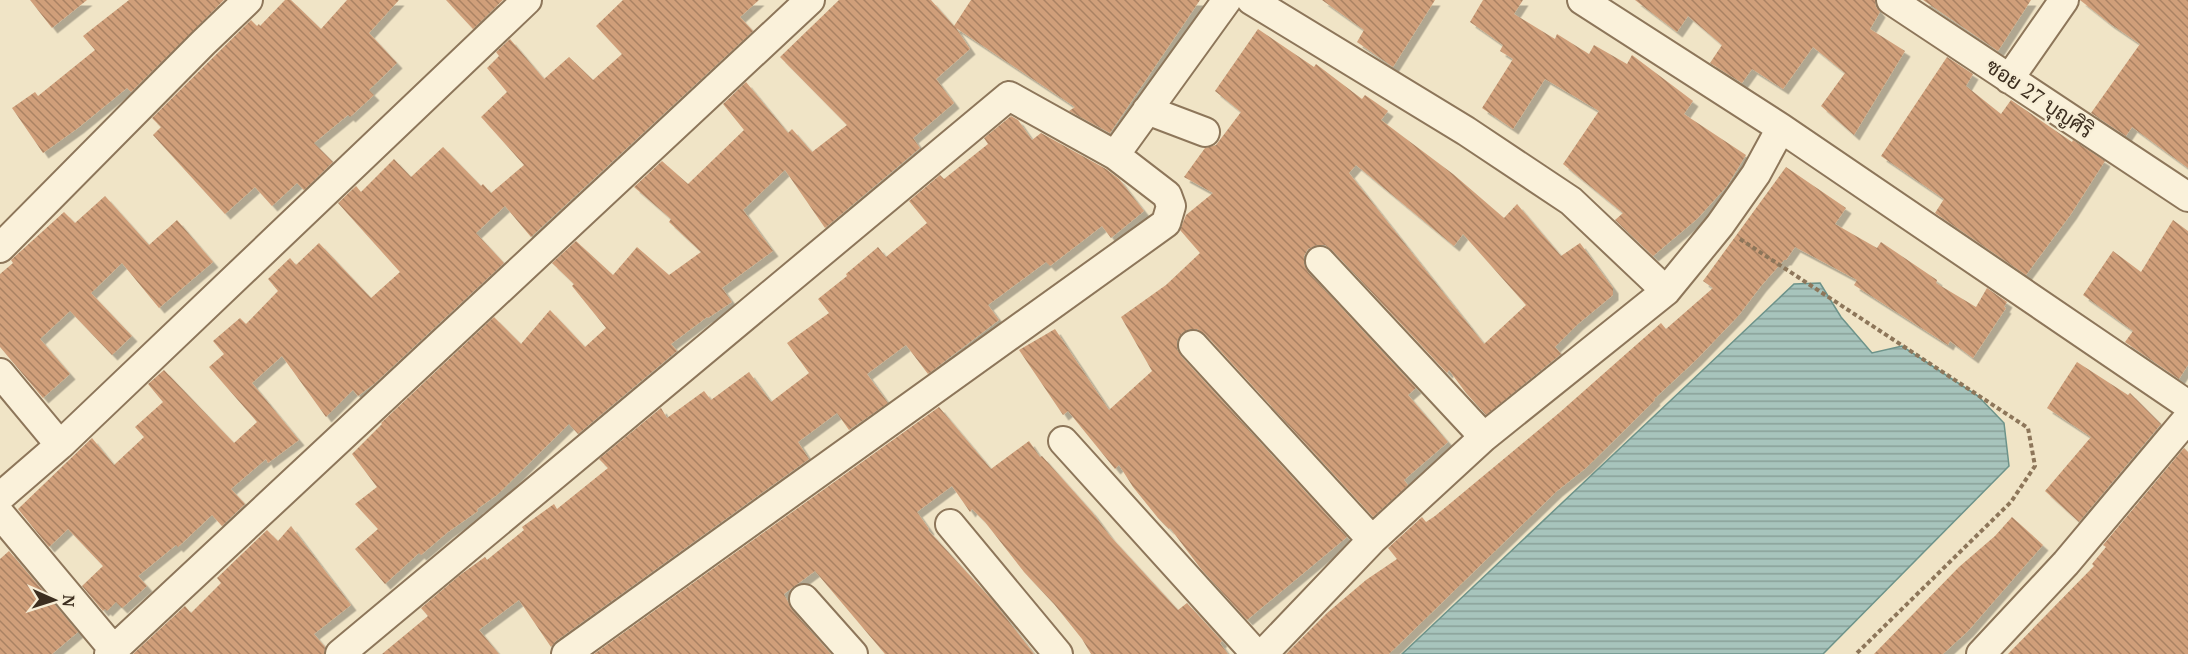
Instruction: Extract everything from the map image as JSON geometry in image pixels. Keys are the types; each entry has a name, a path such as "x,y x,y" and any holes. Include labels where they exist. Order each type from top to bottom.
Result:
{"street":[{"path":"0,248 248,0"},
{"path":"0,497 60,445 527,0"},
{"path":"0,514 112,652 810,0"},
{"path":"1115,155 1227,0"},
{"path":"1251,0 1466,131 1571,201 1666,291"},
{"path":"1582,0 1781,128 2188,405"},
{"name":"ซอย 27 บุญศิริ","path":"1891,0 2188,197"},
{"path":"2009,79 2064,0"},
{"path":"340,654 1009,96 1115,155 1167,195 1171,206 1166,223 566,654"},
{"path":"1147,110 1205,132"},
{"path":"1263,654 1372,540 1484,437 1666,291 1720,225 1756,174 1781,128"},
{"path":"1320,261 1484,437"},
{"path":"1193,345 1372,540"},
{"path":"0,373 60,445"},
{"path":"1981,654 2066,563 2188,418"},
{"path":"1063,441 1256,654"},
{"path":"950,524 1058,654"},
{"path":"804,599 853,654"}],"path":[{"path":"1720,225 2028,428 2035,466 2010,502 1856,654"}],"water":[{"path":"1820,283 1841,317 1872,353 1902,346 1978,396 2004,423 2009,466 1823,654 1402,654 1794,284"}],"building":[{"path":"30,0 87,0 52,28"},
{"path":"129,0 224,0 131,92 127,88 43,153 12,108 35,92 38,96 95,50 83,36"},
{"path":"285,0 291,0 321,29 347,0 399,0 369,33 397,63 369,90 374,95 350,117 348,115 314,143 333,162 304,190 297,183 272,206 255,187 225,214 153,135 161,127 152,118 251,20 260,26"},
{"path":"446,0 503,0 473,29"},
{"path":"623,0 759,0 740,17 753,31 531,237 505,206 476,233 504,263 374,384 358,396 353,390 326,417 282,356 252,383 299,440 268,463 266,459 231,489 245,504 222,526 212,515 178,547 176,545 138,576 147,586 122,608 116,602 107,611 105,609 103,611 82,586 103,566 68,529 49,547 18,509 92,438 114,465 144,437 135,427 163,402 148,384 164,370 234,443 257,422 209,367 224,354 213,341 240,318 246,324 278,291 268,279 290,258 296,265 319,243 371,298 400,272 338,203 356,186 361,192 394,159 411,177 443,147 481,186 483,184 491,193 524,165 481,117 507,92 487,68 499,56 496,52 510,39 544,79 569,57 593,80 622,54 596,26"},
{"path":"839,0 931,0 954,26 971,0 1200,0 1110,133 1069,111 1075,107 956,28 970,49 936,79 954,103 913,138 920,148 825,228 785,170 743,210 773,251 722,288 732,302 707,317 671,344 677,351 578,434 569,424 497,495 421,555 419,553 385,584 355,549 378,529 355,504 377,487 352,454 381,423 494,317 521,344 550,310 585,347 606,328 572,286 574,284 552,263 576,241 613,275 637,247 669,275 701,252 669,222 671,219 634,187 662,161 688,184 744,130 723,104 746,82 788,133 792,129 812,152 847,125 780,57"},
{"path":"1322,0 1435,0 1393,67 1357,42 1364,30"},
{"path":"1483,0 1523,0 1514,14 1555,39 1557,34 1589,54 1594,45 1627,64 1632,55 1693,101 1684,114 1746,155 1727,186 1697,219 1653,256 1615,220 1623,213 1563,164 1599,111 1545,79 1513,129 1482,108 1513,59 1500,51 1503,45 1470,22"},
{"path":"1635,0 1875,0 1880,12 1870,29 1905,51 1854,135 1821,106 1845,73 1813,47 1783,89 1752,69 1742,83 1710,63 1722,45 1688,16 1677,32"},
{"path":"1923,0 2031,0 1998,51"},
{"path":"2080,0 2188,0 2188,168 2132,127 2126,136 2091,113 2140,44"},
{"path":"1258,29 1314,67 1316,64 1362,99 1365,95 1388,111 1381,120 1453,174 1504,218 1517,204 1561,256 1580,243 1613,288 1613,295 1555,347 1561,354 1486,415 1449,370 1447,373 1332,250 1325,245 1317,245 1308,249 1304,256 1304,264 1308,272 1416,388 1408,395 1448,442 1404,480 1408,485 1373,517 1205,334 1197,329 1190,329 1182,333 1177,341 1177,349 1181,356 1347,537 1247,620 1201,569 1170,528 1158,518 1119,465 1115,469 1068,411 1063,415 1019,350 1055,329 1109,410 1152,371 1121,317 1166,285 1200,253 1180,230 1186,215 1213,193 1184,177 1205,148 1216,145 1241,112 1215,91","holes":["1356,165 1454,246 1463,234 1526,305 1484,344 1349,173"]},
{"path":"1947,57 1973,74 1966,86 2001,114 2011,100 2072,142 2073,140 2105,161 2071,214 2026,275 1935,213 1944,199 1881,156"},
{"path":"1011,116 1018,120 1032,140 1041,133 1106,169 1119,179 1144,211 1111,238 1102,226 1050,266 1046,262 988,305 999,320 928,374 906,345 867,374 888,403 849,430 837,413 798,442 809,459 556,641 551,647 519,600 479,630 499,654 382,654 428,616 421,608 460,575 485,557 487,560 524,530 522,527 554,504 557,509 608,468 599,459 661,408 667,418 704,391 711,400 749,372 771,402 809,373 787,343 829,313 818,299 878,247 886,257 927,223 909,201 940,175 944,179 988,144 984,138"},
{"path":"1786,167 1846,208 1835,224 1877,248 1881,242 1937,280 1936,283 1976,307 1987,288 2007,302 2004,307 2006,308 1973,358 1950,341 1948,345 1854,285 1857,280 1795,247 1739,315 1696,360 1586,468 1557,491 1389,654 1286,654 1327,613 1366,580 1397,559 1388,548 1422,517 1426,522 1435,516 1559,413 1661,323 1666,329 1713,288 1703,281"},
{"path":"105,196 149,245 177,220 213,262 159,308 122,263 91,293 132,336 112,355 70,311 40,339 70,374 43,398 0,347 0,274 13,263 11,260 64,212 75,223"},
{"path":"2173,220 2188,231 2188,365 2179,379 2125,342 2133,331 2083,295 2113,251 2141,272"},
{"path":"2077,362 2128,395 2130,393 2161,424 2079,522 2045,491 2091,437 2047,408"},
{"path":"939,407 991,469 1029,441 1040,457 1042,456 1092,512 1110,536 1178,610 1187,603 1222,641 1220,643 1228,654 1091,654 1054,604 1024,572 985,522 972,509 970,512 952,486 917,512 928,530 993,601 1034,654 885,654 815,571 784,594 792,610 831,654 594,654"},
{"path":"2184,448 2188,452 2188,654 2008,654 2094,566 2092,564 2106,547 2103,545"},
{"path":"2012,517 2043,545 1968,631 1943,654 1874,654 1959,567 1995,536"},
{"path":"291,526 351,605 314,634 325,647 324,654 133,654 185,606 191,613 221,583 217,578 267,530 278,541"},
{"path":"9,551 78,632 52,654 0,654 0,559"}]}
